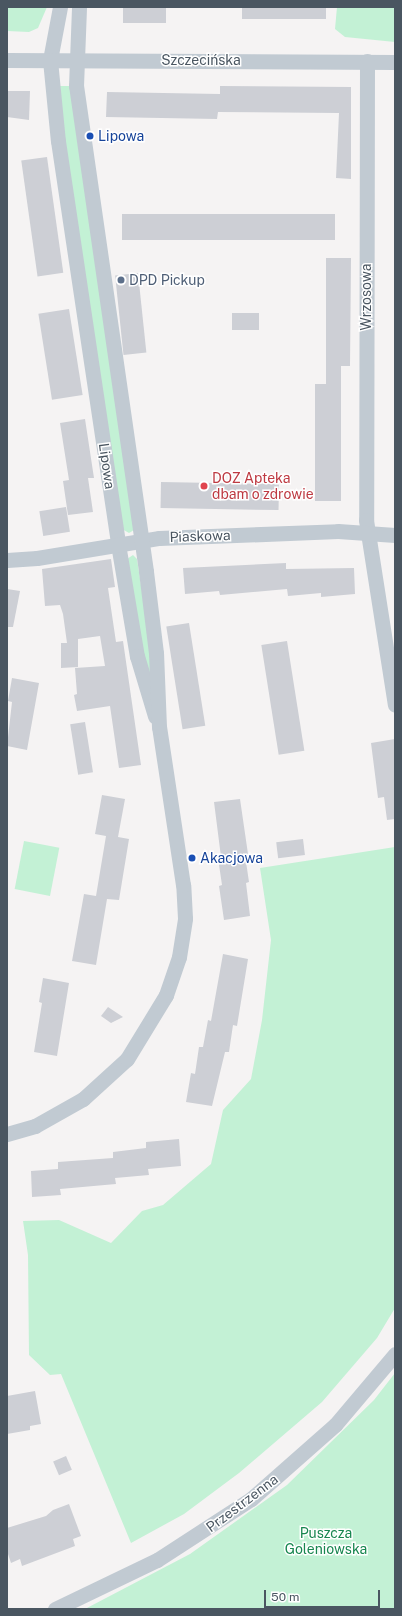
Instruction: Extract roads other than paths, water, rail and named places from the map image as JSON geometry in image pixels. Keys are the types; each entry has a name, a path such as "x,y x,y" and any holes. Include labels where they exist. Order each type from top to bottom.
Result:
{"street":[{"name":"Lipowa","path":"7,1134 35,1126 56,1116 106,1081 127,1059 166,995 179,957 185,918 183,885 159,727 137,656 118,544 58,141 50,60 60,7"},
{"name":"Lipowa","path":"79,7 76,60 77,94 156,653 159,727"},
{"name":"Szczecińska","path":"7,60 395,62"},
{"name":"Wrzosowa","path":"367,61 367,533 373,555 395,705"},
{"name":"Piaskowa","path":"7,560 37,558 141,540 338,531 395,535"},
{"name":"Przestrzenna","path":"55,1609 163,1556 251,1499 335,1425 395,1354"}],"place":[{"name":"Lipowa","path":"90,136"},
{"name":"DPD Pickup","path":"121,280"},
{"name":"DOZ Apteka dbam o zdrowie","path":"204,486"},
{"name":"Akacjowa","path":"192,858"}],"park label":[{"name":"Puszcza Goleniowska","path":"326,1542"}]}
